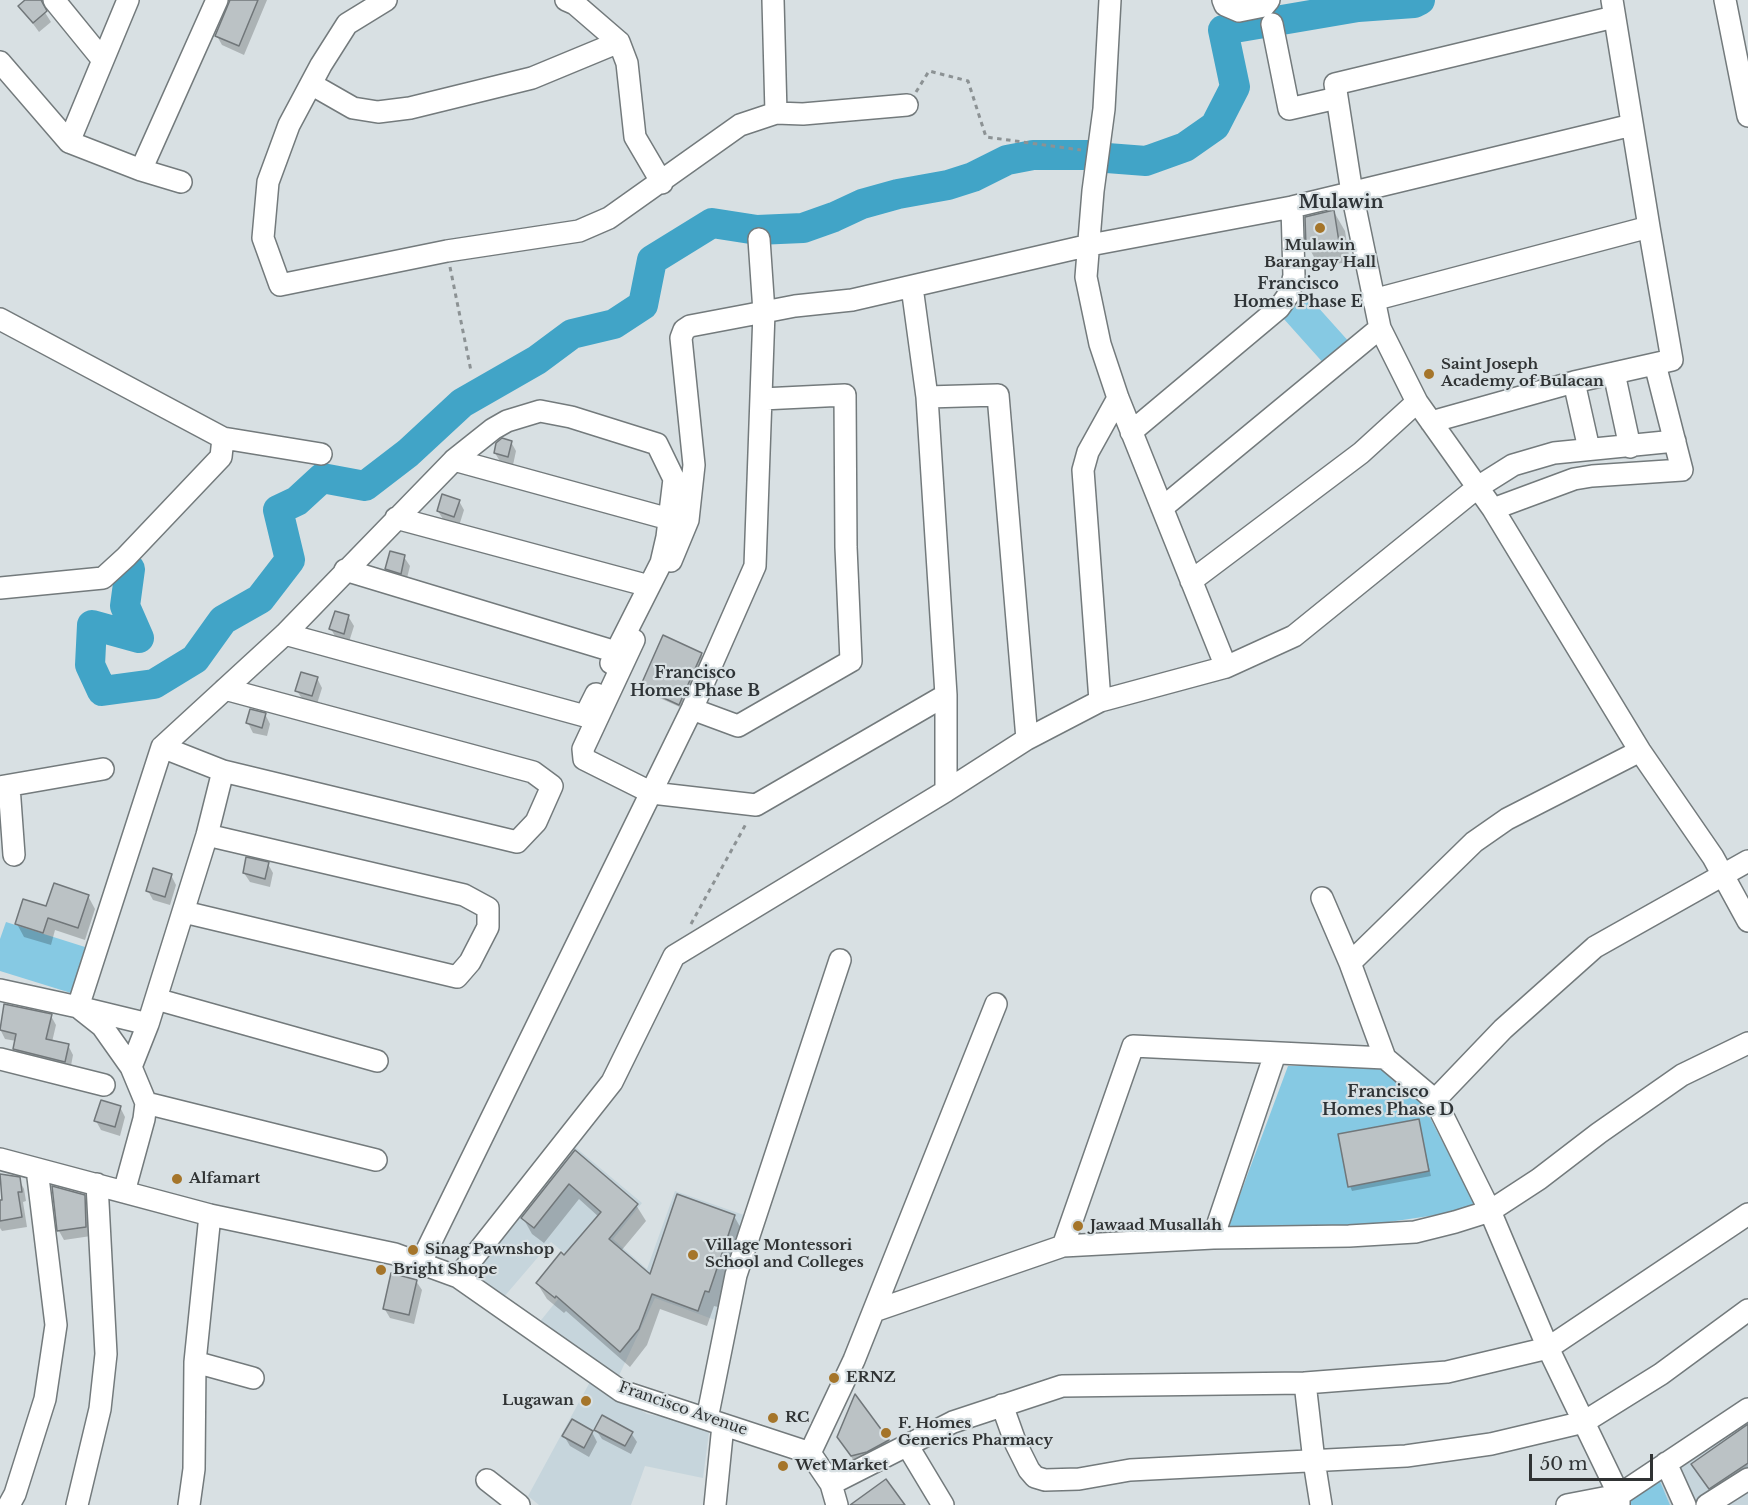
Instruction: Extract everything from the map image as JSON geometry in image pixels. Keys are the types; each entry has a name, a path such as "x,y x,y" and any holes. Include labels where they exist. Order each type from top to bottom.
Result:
{"street":[{"path":"54,0 102,59"},
{"path":"69,142 128,0"},
{"path":"141,170 217,0"},
{"path":"386,0 346,24 289,125 268,182 263,238 280,285 447,250 579,231 609,218 662,183 740,125 776,113 803,114 907,105"},
{"path":"566,0 575,4 619,42 627,63 634,137 662,183"},
{"path":"773,0 776,113"},
{"path":"1110,0 1109,43 1086,277 1100,344 1131,432 1226,667"},
{"path":"1223,0 1225,5 1239,11 1264,6 1269,0"},
{"path":"1725,0 1748,116"},
{"path":"1431,422 1574,382 1672,360 1613,9 1335,84 1337,98 1352,193 1380,328 1417,402 1431,422 1478,487 1493,509 1640,751 1713,857 1748,921"},
{"path":"1272,24 1289,110 1337,98"},
{"path":"311,84 353,108 378,112 422,105 532,78 619,42"},
{"path":"0,62 69,142 141,170 182,182"},
{"path":"946,695 756,805 652,793 584,759 583,749 668,568 688,520 694,465 681,338 684,330 690,326 795,306 852,300 1090,245 1292,207 1632,125"},
{"path":"1131,432 1279,308 1289,294 1294,276 1292,207"},
{"path":"1373,300 1648,227"},
{"path":"421,1262 692,710 755,566 764,312 759,239"},
{"path":"912,287 927,397 946,695 946,791"},
{"path":"0,320 223,438 321,454"},
{"path":"1162,508 1380,328"},
{"path":"1493,509 1574,479 1682,470 1655,364"},
{"path":"1614,373 1630,447"},
{"path":"1574,382 1589,449"},
{"path":"692,710 738,726 851,661 846,547 845,395 762,399"},
{"path":"927,397 998,395 1027,739"},
{"path":"1100,701 1083,470 1088,452 1119,398"},
{"path":"1191,581 1361,453 1417,402"},
{"path":"78,1007 162,747 285,634 454,460 493,429 507,421 540,411 571,417 657,444 674,479 661,562 585,716 285,634"},
{"path":"0,588 103,578 221,457 223,438"},
{"path":"458,1277 612,1082 674,956 946,791 1027,739 1100,701 1226,667 1294,636 1478,487 1513,465 1554,453 1675,441"},
{"path":"454,460 669,519"},
{"path":"396,518 649,586"},
{"path":"345,570 616,652"},
{"path":"162,747 223,771 517,842 536,822 552,786 533,772 225,689"},
{"path":"1350,963 1474,842 1507,819 1640,751"},
{"path":"14,855 4,786 104,769"},
{"path":"131,1067 148,1024 184,912 223,771"},
{"path":"184,912 457,978 470,962 488,927 488,908 464,895 207,835"},
{"path":"1435,1100 1503,1029 1595,947 1748,861"},
{"path":"1322,898 1350,963 1385,1058 1435,1100 1490,1211 1548,1348 1619,1500"},
{"path":"715,1505 715,1422 736,1275 840,960"},
{"path":"0,990 148,1024"},
{"path":"156,999 376,1061"},
{"path":"837,1505 831,1485 810,1453 854,1360 996,1004"},
{"path":"78,1007 102,1026 131,1067 146,1103 144,1119 124,1192"},
{"path":"874,1311 1063,1246 1213,1238 1348,1236 1415,1232 1490,1211 1539,1179 1599,1133 1682,1075 1748,1042"},
{"path":"1063,1246 1133,1046 1385,1058"},
{"path":"1213,1238 1275,1054"},
{"path":"0,1059 105,1085"},
{"path":"146,1103 376,1160"},
{"name":"Francisco Avenue","path":"0,1159 210,1215 395,1254 421,1262 458,1277 621,1391 764,1436 810,1453"},
{"path":"9,1505 15,1494 45,1399 56,1325 37,1169"},
{"path":"77,1505 100,1409 106,1354 97,1184"},
{"path":"831,1485 953,1422 1062,1386 1305,1383 1447,1372 1548,1348 1748,1214"},
{"path":"189,1505 194,1469 195,1362 210,1215"},
{"path":"1002,1405 1016,1444 1029,1470 1035,1477 1045,1480 1079,1479 1130,1470 1406,1456 1491,1444 1584,1422 1661,1374 1748,1310"},
{"path":"195,1362 253,1378"},
{"path":"1305,1383 1314,1461 1322,1505"},
{"path":"1567,1505 1619,1500 1666,1463 1748,1409"},
{"path":"907,1445 943,1505"},
{"path":"1666,1463 1685,1505"},
{"path":"1707,1505 1748,1479"},
{"path":"487,1480 519,1505"}],"path":[{"path":"907,105 929,71 968,81 986,137 1084,150 1099,147"},
{"path":"447,250 471,370"},
{"path":"690,926 756,805"}],"shaded area":[{"path":"1307,295 1351,344 1326,366 1283,318"},
{"path":"6,922 85,947 71,993 0,971 0,939"},
{"path":"1387,1065 1421,1100 1477,1209 1348,1228 1228,1227 1288,1066"},
{"name":"Village Montessori School and Colleges","path":"569,1142 642,1203 613,1239 647,1269 675,1191 744,1215 715,1320 655,1298 616,1382 538,1324 583,1268 551,1242 503,1298 466,1270"},
{"path":"591,1380 647,1414 710,1425 703,1478 645,1466 631,1505 539,1505 528,1496"},
{"path":"1748,1415 1748,1505 1670,1505 1657,1474"},
{"path":"1657,1474 1670,1505 1626,1505 1627,1496"}],"building":[{"path":"25,0 41,0 47,11 33,23 18,6"},
{"path":"230,0 258,0 239,46 215,36"},
{"name":"Mulawin Barangay Hall","path":"1334,210 1339,242 1306,247 1305,217"},
{"path":"502,438 512,441 508,457 494,453 496,443"},
{"path":"442,494 460,500 454,517 437,511"},
{"path":"390,551 405,555 401,574 385,569"},
{"path":"335,611 349,615 344,634 329,629"},
{"path":"663,635 702,653 679,705 640,687"},
{"path":"301,672 318,677 312,696 295,691"},
{"path":"250,709 266,713 262,728 246,723"},
{"path":"246,857 269,862 265,879 243,873"},
{"path":"153,868 172,874 165,897 146,891"},
{"path":"54,883 89,895 78,928 48,918 43,933 15,924 23,899 46,906"},
{"path":"4,1004 52,1014 46,1039 69,1044 65,1062 13,1049 16,1034 0,1030"},
{"path":"101,1100 121,1106 115,1127 94,1121"},
{"path":"1419,1119 1429,1171 1348,1187 1338,1134"},
{"path":"575,1150 638,1204 609,1239 650,1274 677,1194 735,1215 709,1292 705,1291 698,1311 652,1294 639,1329 620,1352 556,1296 555,1298 536,1283 561,1252 564,1255 601,1212 569,1184 534,1228 521,1218"},
{"path":"0,1174 20,1177 22,1192 18,1192 22,1217 0,1221 0,1200 2,1200"},
{"path":"52,1186 85,1195 86,1227 57,1231"},
{"path":"391,1273 417,1280 409,1315 383,1309"},
{"path":"855,1394 889,1440 867,1452 851,1456 837,1437"},
{"path":"602,1415 633,1432 625,1446 594,1430"},
{"path":"572,1419 593,1431 584,1448 562,1436"},
{"path":"1748,1424 1748,1463 1709,1489 1691,1464"},
{"path":"886,1479 905,1505 850,1505"}],"waterway":[{"path":"1107,158 1146,161 1185,147 1215,126 1235,87 1223,30 1358,7 1414,3 1420,0"},
{"path":"130,569 125,606 139,638 92,625 90,665 102,691 154,684 195,659 223,620 260,599 290,560 278,510 297,501 322,478 365,486 408,453 462,403 537,360 572,334 614,324 643,305 652,260 712,223 757,230 803,228 862,204 898,194 948,185 973,177 1007,160 1033,155 1089,155"}],"place":[{"name":"Mulawin Barangay Hall","path":"1320,228"},
{"name":"Saint Joseph Academy of Bulacan","path":"1429,374"},
{"name":"Alfamart","path":"177,1179"},
{"name":"Jawaad Musallah","path":"1078,1226"},
{"name":"Sinag Pawnshop","path":"413,1250"},
{"name":"Village Montessori School and Colleges","path":"693,1255"},
{"name":"Bright Shope","path":"381,1270"},
{"name":"ERNZ","path":"834,1378"},
{"name":"Lugawan","path":"586,1401"},
{"name":"RC","path":"773,1418"},
{"name":"F. Homes Generics Pharmacy","path":"886,1433"},
{"name":"Wet Market","path":"783,1466"}],"district":[{"name":"Mulawin","path":"1341,203"},
{"name":"Francisco Homes Phase E","path":"1298,293"},
{"name":"Francisco Homes Phase B","path":"695,682"},
{"name":"Francisco Homes Phase D","path":"1388,1101"}]}
